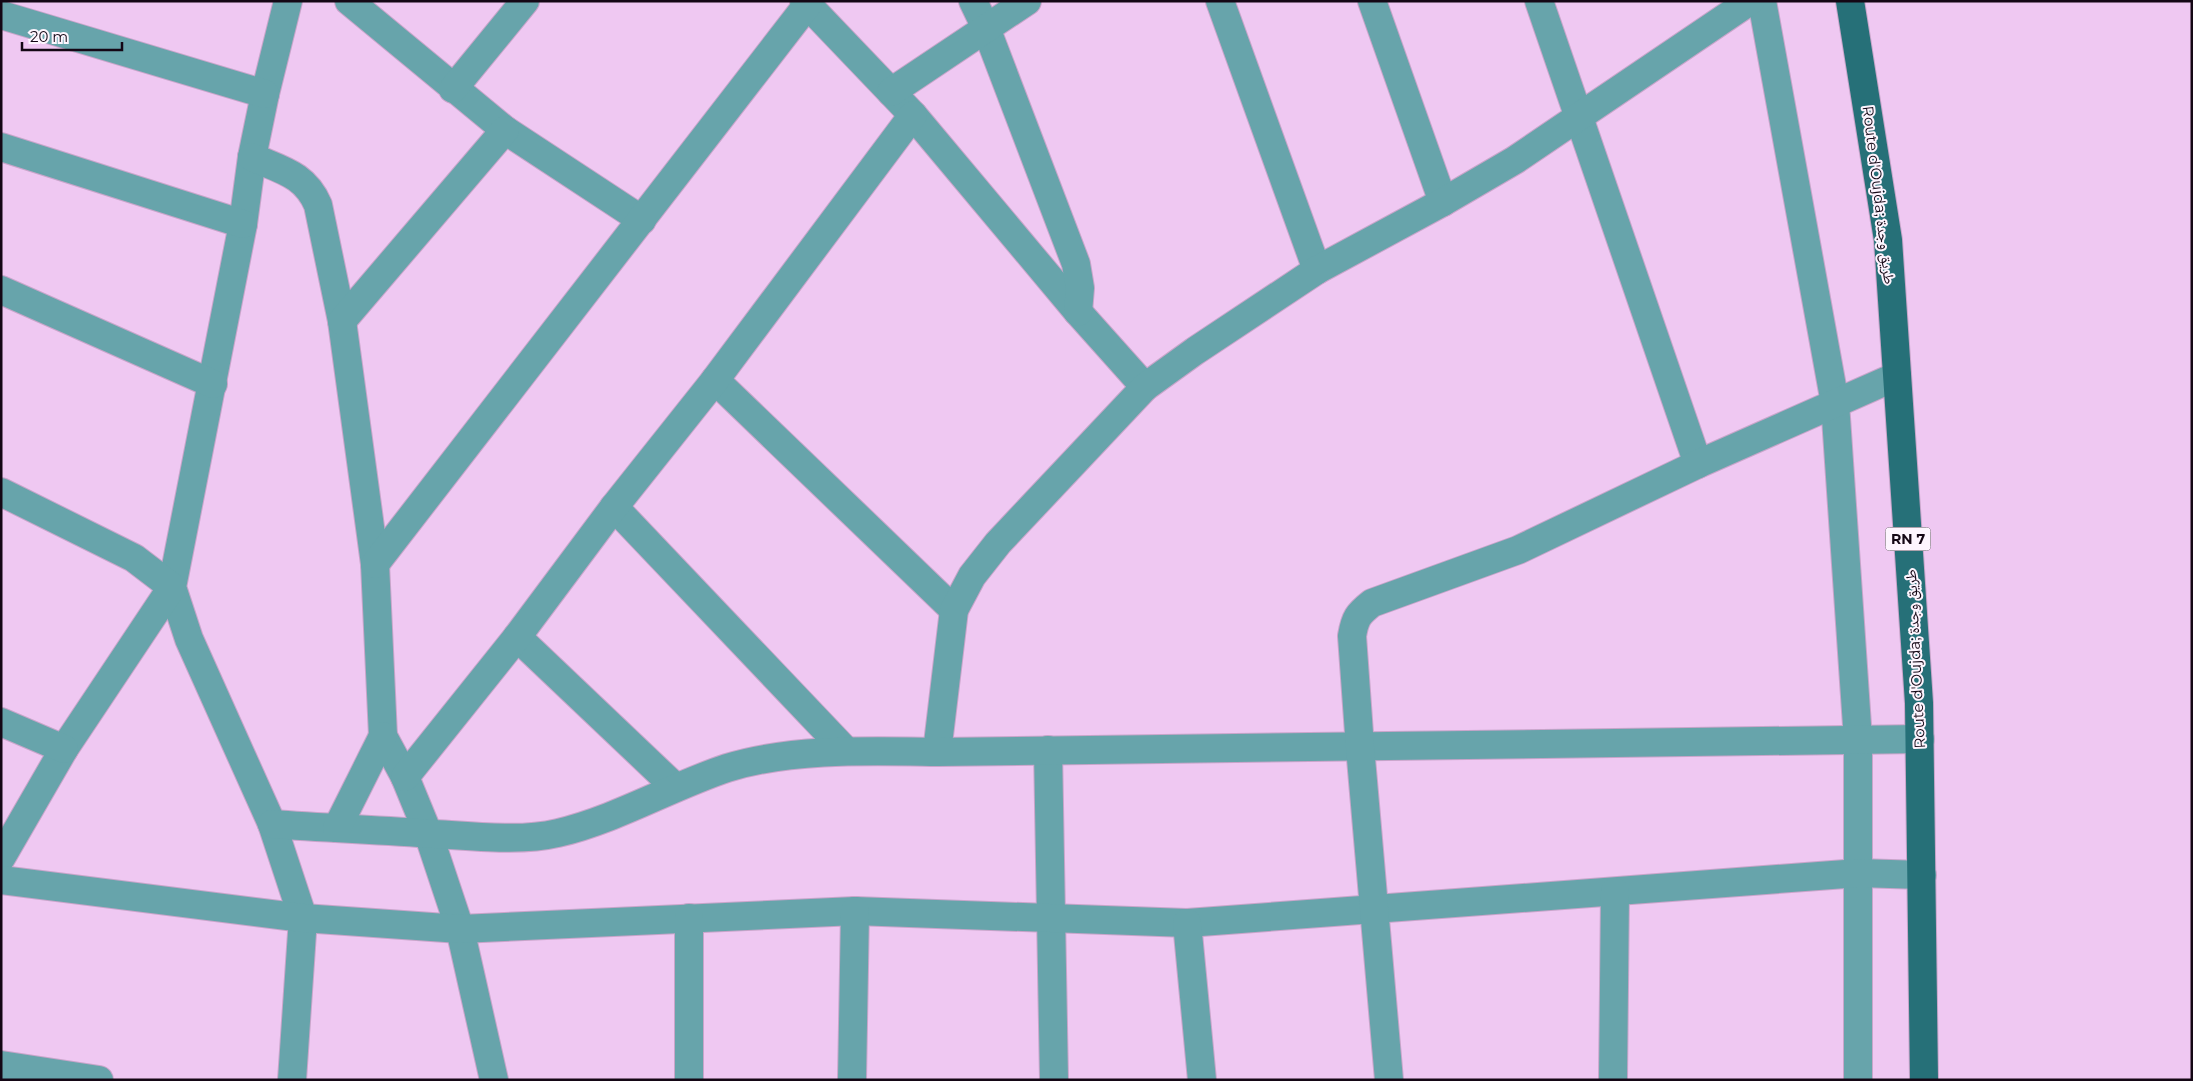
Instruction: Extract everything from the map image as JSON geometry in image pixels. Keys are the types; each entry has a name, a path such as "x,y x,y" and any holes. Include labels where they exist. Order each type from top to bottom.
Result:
{"main road":[{"name":"Route d'Oujda; طريق وجدة","path":"1850,1 1888,240 1920,739 1924,1080"}],"street":[{"path":"1,858 64,749 172,588 243,224 252,157 288,1"},
{"path":"349,1 453,89 505,130 642,220"},
{"path":"453,89 525,1"},
{"path":"973,1 986,28 1076,264 1080,288 1078,312"},
{"path":"890,92 1027,1"},
{"path":"1220,1 1317,270"},
{"path":"1372,1 1443,202"},
{"path":"1539,1 1698,464"},
{"path":"937,752 954,610 972,576 998,543 1145,387 1195,351 1317,270 1443,202 1515,160 1750,1"},
{"path":"1762,1 1836,403 1858,740 1858,1080"},
{"path":"376,564 642,220 806,3 913,116 1078,312 1145,387"},
{"path":"1,15 265,94"},
{"path":"405,777 517,637 614,506 715,380 913,116"},
{"path":"342,321 505,130"},
{"path":"1,148 243,224"},
{"path":"252,157 300,178 313,192 318,205 342,321 376,564 383,736 405,777 428,833 460,928 494,1080"},
{"path":"1,290 213,384"},
{"path":"1389,1080 1352,636 1354,623 1359,613 1372,603 1518,550 1698,464 1897,376"},
{"path":"715,380 954,610"},
{"path":"1,492 134,558 172,588 189,639 272,824 303,918 292,1080"},
{"path":"614,506 846,751"},
{"path":"517,637 675,787"},
{"path":"1,722 64,749"},
{"path":"337,828 383,736"},
{"path":"272,824 505,838 557,834 603,818 675,787 729,768 764,760 846,751 937,752 1920,739"},
{"path":"1048,750 1054,1080"},
{"path":"1,880 303,918 460,928 855,911 1187,923 1374,911 1859,873 1922,875"},
{"path":"1613,1080 1616,892"},
{"path":"852,1080 855,911"},
{"path":"689,918 689,1080"},
{"path":"1187,923 1202,1080"},
{"path":"1,1065 99,1080"}]}
